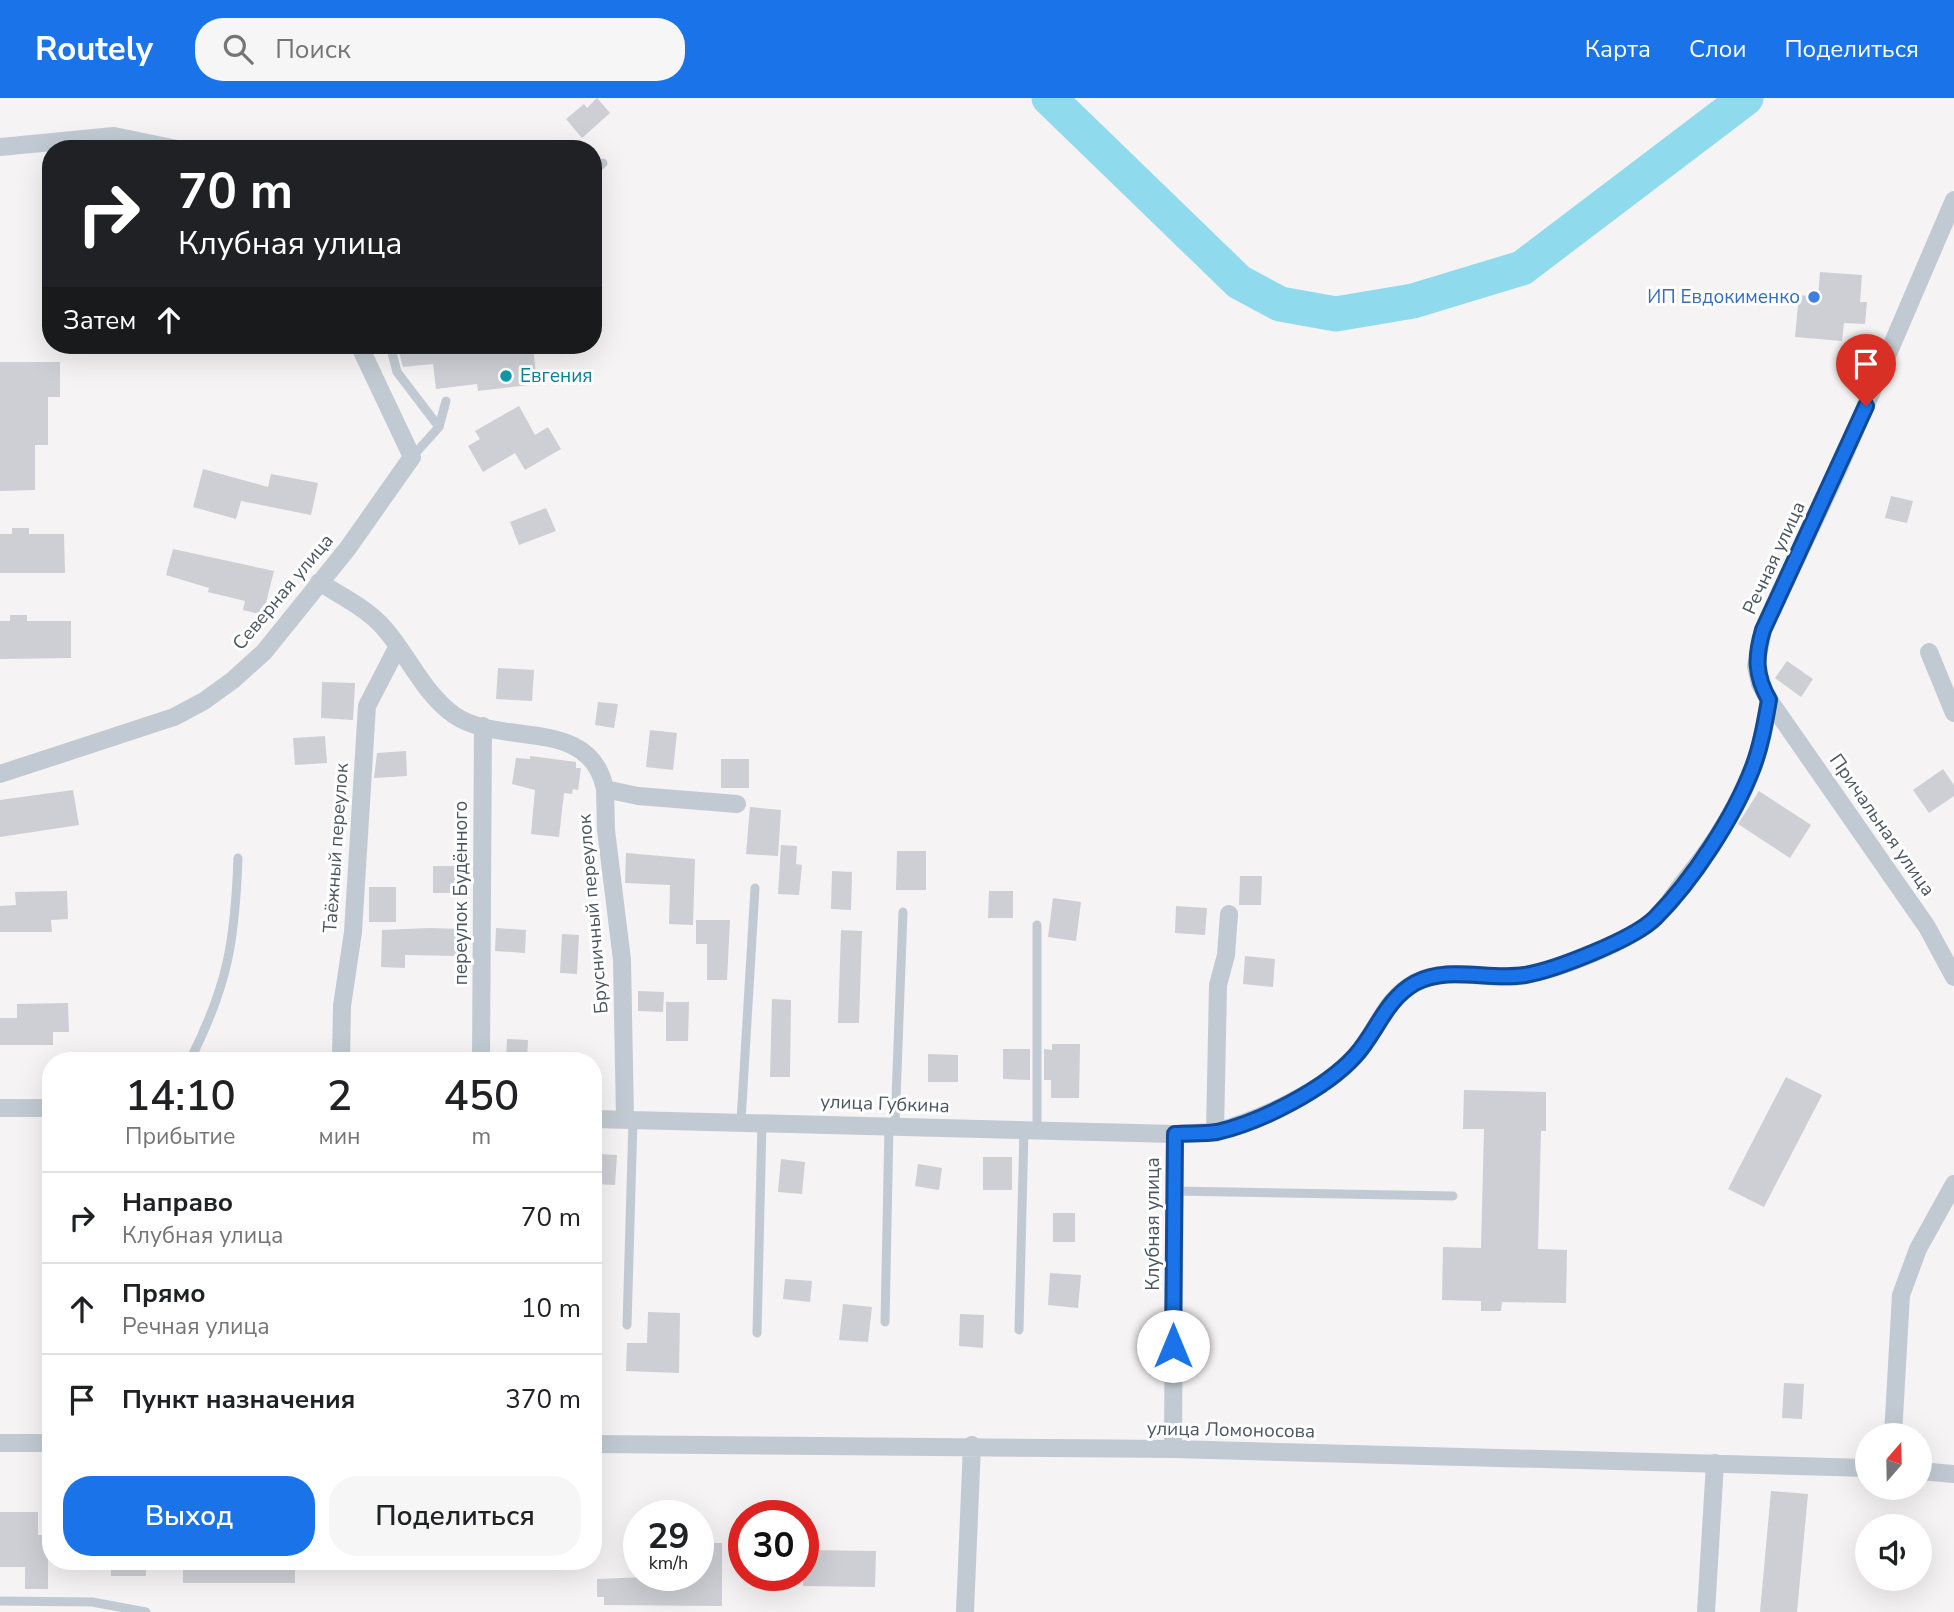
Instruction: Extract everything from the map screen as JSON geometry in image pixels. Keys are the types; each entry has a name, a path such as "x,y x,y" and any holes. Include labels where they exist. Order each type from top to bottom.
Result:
{"street":[{"path":"73,140 114,136 133,140"},
{"path":"0,147 42,143"},
{"name":"Речная улица","path":"1769,700 1760,684 1756,666 1763,630 1839,468 1954,200"},
{"path":"363,354 412,457"},
{"name":"Северная улица","path":"0,774 174,717 204,701 264,652 348,548 412,457"},
{"path":"319,582 373,616 435,698 454,715 482,726 555,740 582,749 601,771 605,789 638,796 737,804"},
{"name":"Таёжный переулок","path":"341,1052 342,1006 353,932 367,706 398,646"},
{"path":"1929,652 1954,713"},
{"path":"1229,914 1226,956 1218,985 1214,1132 1262,1117 1339,1071 1356,1055 1398,994 1417,982 1462,974 1500,976 1540,972 1635,933 1655,919 1701,861 1731,811 1758,753 1769,700"},
{"name":"Причальная улица","path":"1769,700 1927,927 1954,978"},
{"name":"переулок Будённого","path":"481,1052 482,726"},
{"name":"Брусничный переулок","path":"605,789 606,830 622,960 629,1119"},
{"path":"0,1108 42,1108"},
{"name":"улица Губкина","path":"602,1119 892,1124 1175,1134"},
{"name":"Клубная улица","path":"1173,1449 1175,1134 1214,1132"},
{"path":"1894,1423 1901,1295 1918,1249 1954,1184"},
{"path":"0,1443 42,1443"},
{"name":"улица Ломоносова","path":"602,1444 972,1445 1855,1468"},
{"path":"965,1612 972,1445"},
{"path":"1706,1612 1715,1463"},
{"path":"1932,1472 1954,1474"}],"lane":[{"path":"392,354 397,372 439,427"},
{"path":"412,457 439,427 446,401"},
{"path":"194,1052 223,988 234,933 239,858"},
{"path":"741,1121 755,888"},
{"path":"885,1322 903,912"},
{"path":"1019,1330 1037,925"},
{"name":"Брусничный переулок","path":"627,1325 629,1119"},
{"path":"757,1334 762,1122"},
{"path":"1174,1191 1453,1196"},
{"path":"0,1601 92,1602 146,1612"}],"building":[{"path":"597,98 610,113 582,138 566,119 584,104 587,108"},
{"path":"1820,272 1862,275 1860,302 1867,302 1865,324 1844,323 1842,341 1795,337 1799,295 1818,297"},
{"name":"Евгения","path":"399,354 534,354 537,384 478,391 477,384 436,389 433,364 403,367"},
{"path":"0,362 60,362 60,397 48,397 48,445 35,445 35,490 0,491"},
{"path":"519,406 535,435 548,427 561,449 525,470 515,453 483,472 468,446 480,439 475,431"},
{"path":"203,469 268,487 271,474 318,483 311,515 241,501 236,519 193,507"},
{"path":"1891,496 1913,501 1907,523 1885,518"},
{"path":"546,508 556,531 519,545 510,522"},
{"path":"12,528 29,528 29,534 64,534 65,573 0,573 0,534 12,534"},
{"path":"173,549 274,571 263,615 243,610 245,601 208,592 209,588 166,575"},
{"path":"10,615 27,615 27,621 71,621 71,658 0,659 0,621 10,621"},
{"path":"1787,661 1813,679 1801,697 1775,678"},
{"path":"498,668 534,670 532,701 496,699"},
{"path":"322,682 355,683 353,720 321,718"},
{"path":"598,702 618,704 614,728 595,725"},
{"path":"650,730 677,733 673,770 646,767"},
{"path":"325,736 327,763 295,765 293,738"},
{"path":"406,751 407,776 374,778 377,753"},
{"path":"530,756 576,762 576,768 581,768 578,790 573,789 572,794 564,793 559,837 531,834 535,790 512,784 516,758 530,759"},
{"path":"721,759 749,759 749,788 721,788"},
{"path":"1943,769 1954,785 1954,796 1929,813 1913,790"},
{"path":"73,790 79,825 0,837 0,800"},
{"path":"1759,791 1811,825 1790,858 1738,824"},
{"path":"750,807 781,810 778,856 746,854"},
{"path":"781,845 797,846 796,864 802,865 799,895 778,894"},
{"path":"897,851 926,851 926,890 896,890"},
{"path":"626,853 695,859 693,925 669,924 670,885 625,883"},
{"path":"433,866 455,866 455,893 433,893"},
{"path":"832,871 852,872 851,910 831,909"},
{"path":"1240,876 1262,876 1261,905 1239,905"},
{"path":"369,887 396,887 396,922 369,922"},
{"path":"67,891 68,919 51,920 52,932 0,932 0,906 16,905 15,892"},
{"path":"989,891 1013,891 1013,918 988,918"},
{"path":"1053,898 1081,902 1076,941 1048,937"},
{"path":"1176,906 1207,908 1205,935 1175,933"},
{"path":"696,920 730,920 727,980 707,980 707,944 696,944"},
{"path":"496,928 526,930 525,953 495,951"},
{"path":"460,929 460,956 405,955 405,968 381,967 382,930"},
{"path":"841,930 862,931 859,1023 838,1023"},
{"path":"562,934 579,935 577,974 560,973"},
{"path":"1245,956 1275,959 1273,987 1243,984"},
{"path":"638,991 664,992 663,1012 638,1011"},
{"path":"772,999 791,1000 790,1077 770,1077"},
{"path":"666,1002 689,1002 688,1041 666,1041"},
{"path":"68,1003 69,1032 53,1032 53,1045 0,1045 0,1018 17,1018 17,1004"},
{"path":"507,1039 528,1040 527,1052 506,1052"},
{"path":"1052,1044 1080,1044 1079,1098 1051,1098 1051,1080 1044,1080 1044,1049 1052,1050"},
{"path":"1003,1049 1030,1049 1030,1080 1003,1079"},
{"path":"928,1054 958,1055 958,1082 928,1082"},
{"path":"1786,1077 1822,1095 1764,1207 1728,1189"},
{"path":"1464,1090 1546,1092 1546,1131 1541,1131 1538,1249 1567,1250 1566,1303 1502,1302 1501,1311 1481,1311 1481,1301 1442,1300 1443,1247 1481,1248 1484,1129 1463,1129"},
{"path":"602,1154 617,1155 615,1185 602,1184"},
{"path":"983,1157 1012,1157 1012,1190 983,1190"},
{"path":"781,1159 805,1162 802,1194 778,1192"},
{"path":"918,1164 942,1168 939,1190 915,1186"},
{"path":"1053,1213 1075,1213 1075,1242 1053,1242"},
{"path":"1050,1273 1081,1275 1078,1308 1048,1305"},
{"path":"785,1279 812,1281 810,1302 783,1299"},
{"path":"843,1304 872,1307 868,1342 839,1340"},
{"path":"648,1312 680,1313 679,1373 626,1371 627,1343 647,1343"},
{"path":"960,1314 984,1315 983,1348 959,1346"},
{"path":"1784,1383 1804,1384 1802,1419 1782,1418"},
{"path":"1771,1491 1808,1494 1797,1612 1760,1612"},
{"path":"0,1512 38,1512 38,1535 42,1535 42,1570 48,1570 48,1589 25,1589 25,1567 0,1567"},
{"path":"714,1543 722,1543 722,1606 604,1605 604,1597 597,1597 597,1579 623,1578 623,1591 714,1591"},
{"path":"819,1550 876,1551 875,1587 819,1586"},
{"path":"111,1570 146,1570 146,1576 111,1576"},
{"path":"183,1570 295,1570 295,1583 183,1583"}],"waterway":[{"path":"1049,98 1239,282 1280,304 1336,314 1413,301 1522,268 1746,98"}],"place":[{"name":"ИП Евдокименко","path":"1814,297"},
{"name":"Евгения","path":"506,376"}],"route":[{"path":"1173,1346 1175,1134 1214,1132 1239,1126 1291,1102 1339,1071 1356,1055 1398,994 1417,982 1432,977 1462,974 1522,976 1540,972 1635,933 1655,919 1701,861 1731,811 1758,753 1769,700 1760,684 1756,666 1763,630 1866,406"}]}
